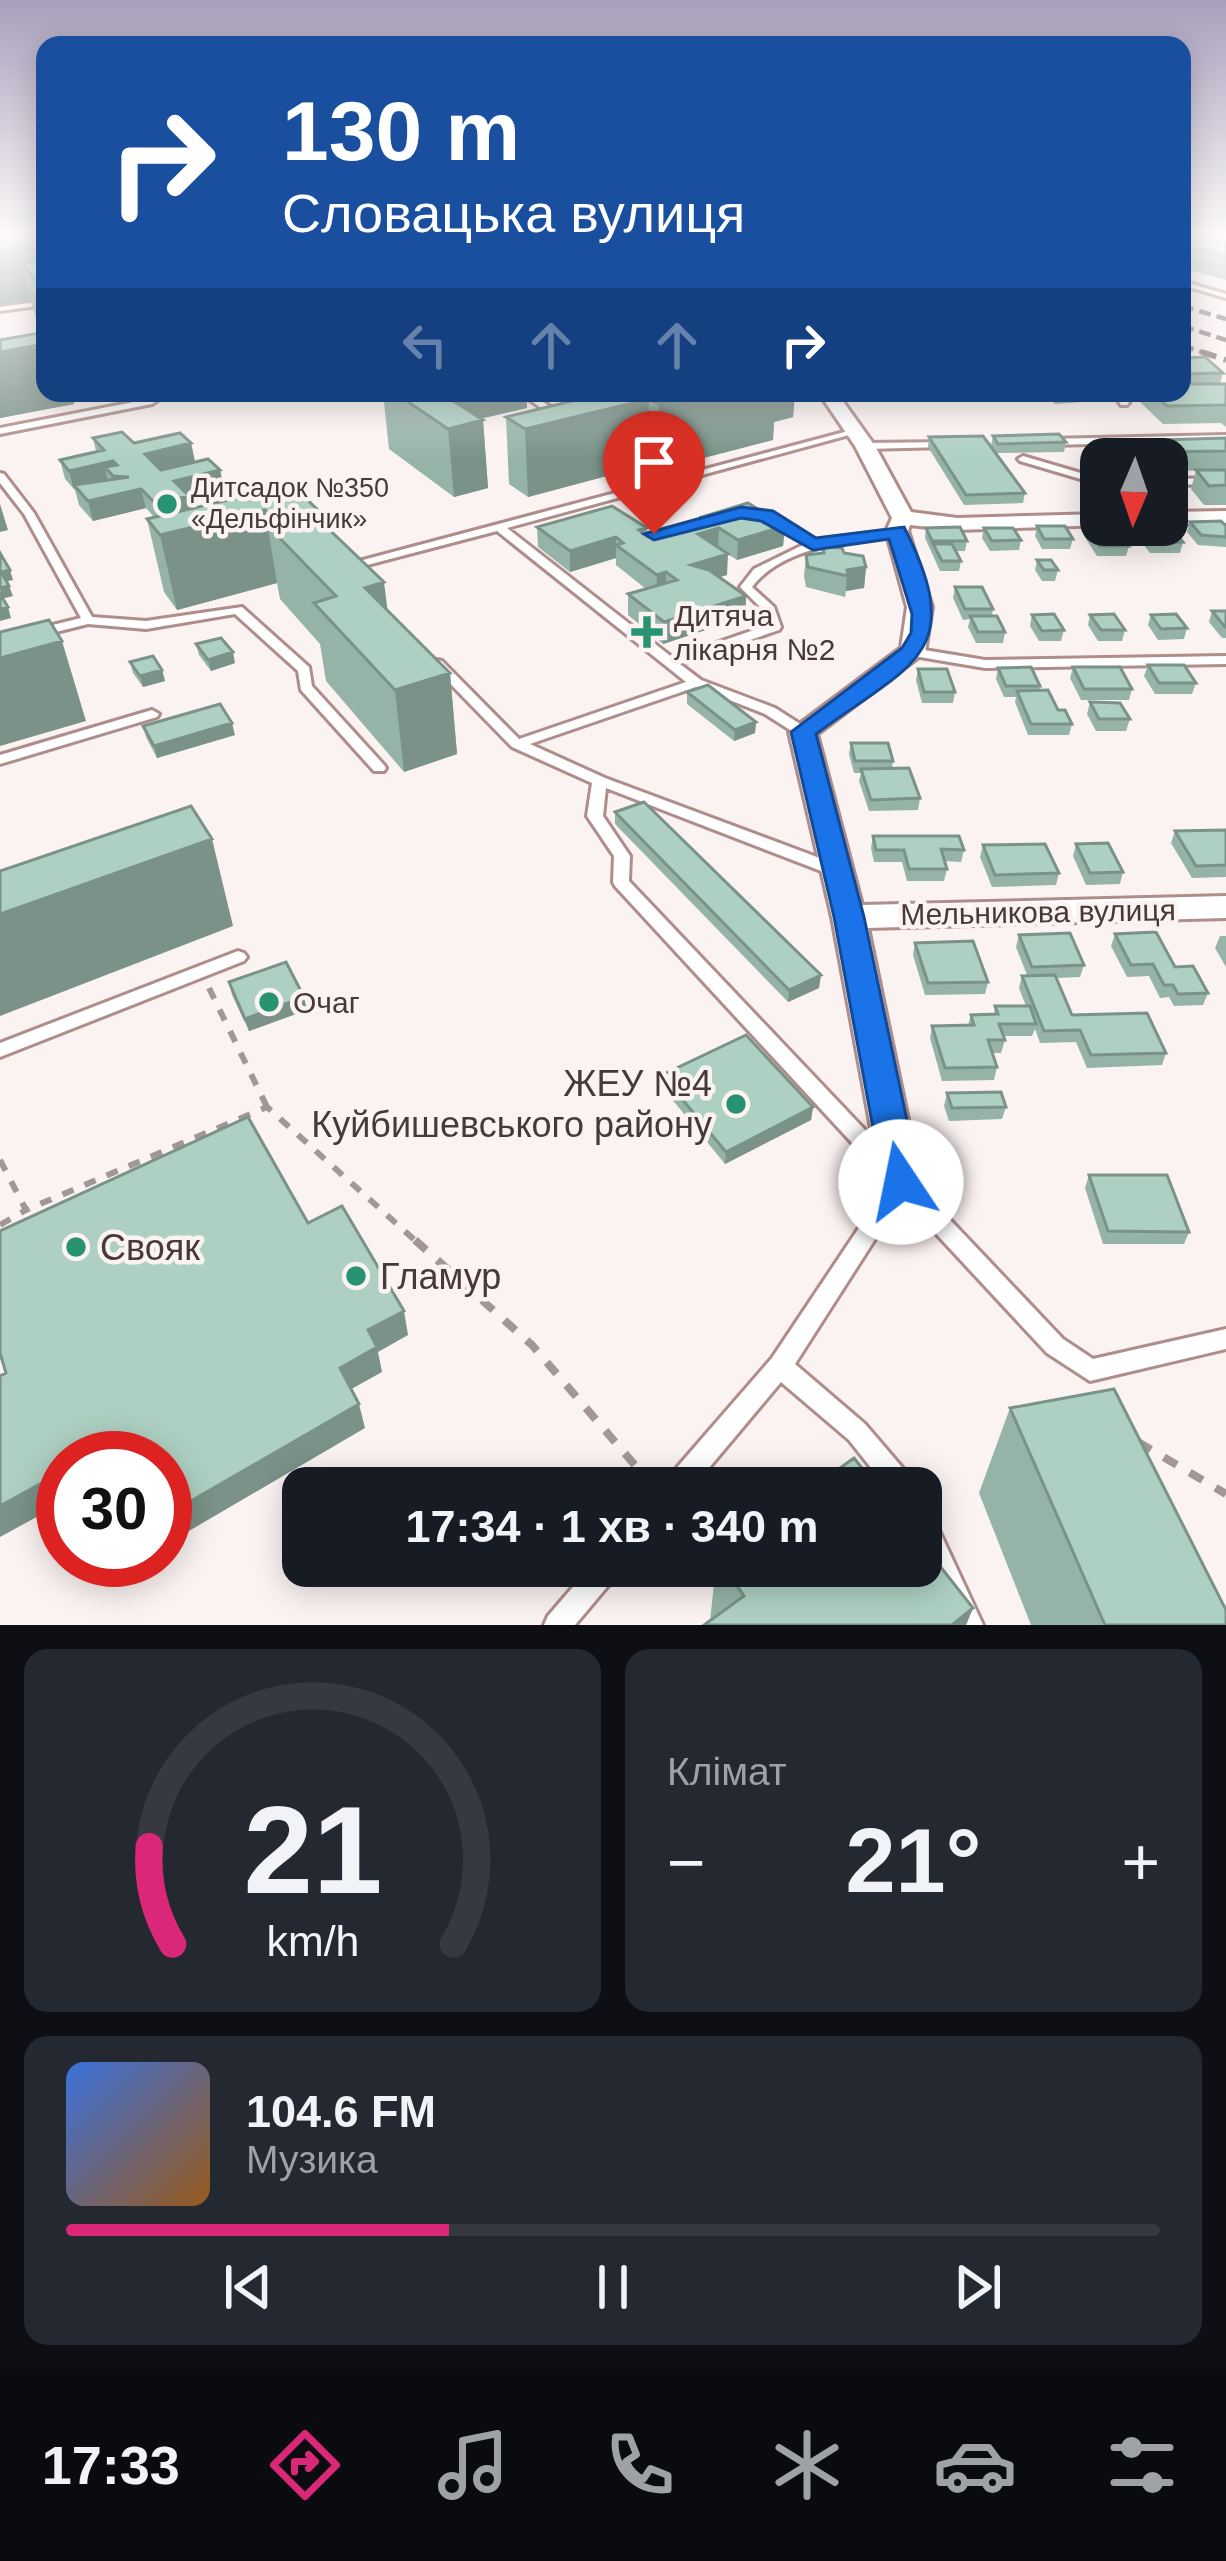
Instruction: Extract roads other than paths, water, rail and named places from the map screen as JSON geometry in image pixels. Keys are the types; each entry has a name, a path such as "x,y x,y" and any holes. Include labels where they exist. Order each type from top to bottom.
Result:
{"street":[{"path":"834,402 860,439 900,525 923,614 922,633 912,652 803,732 849,917 901,1182"},
{"path":"1188,518 1226,517"},
{"path":"900,525 1080,521"},
{"name":"Мельникова вулиця","path":"849,917 1226,908"}],"lane":[{"path":"0,431 147,402"},
{"path":"538,402 554,412"},
{"path":"1023,442 1226,438"},
{"path":"361,590 344,574 350,566 499,527 860,439 955,444"},
{"path":"1023,459 1080,476"},
{"path":"0,476 28,513 88,620"},
{"path":"1188,482 1226,481"},
{"path":"654,534 747,513 766,515 813,544"},
{"path":"671,663 775,627 770,610 746,587 758,571 813,544 900,525"},
{"path":"499,527 696,683 770,711 803,732"},
{"path":"0,642 88,620 146,625 225,609 248,614 304,670 306,687 379,768"},
{"path":"912,652 986,664 1226,660"},
{"path":"428,655 517,744 600,781 835,870"},
{"path":"517,744 696,683"},
{"path":"0,760 152,714"},
{"path":"600,781 595,817 622,856 621,882 1055,1346 1090,1370 1121,1432"},
{"path":"0,1050 238,957"},
{"path":"694,1467 780,1366 901,1182"},
{"path":"1090,1370 1226,1340"},
{"path":"780,1366 856,1432 885,1467"},
{"path":"942,1565 970,1625"},
{"path":"557,1625 590,1587"}],"railway":[{"path":"1195,310 1226,319"},
{"path":"1191,329 1226,340"},
{"path":"1191,349 1202,352"},
{"path":"1202,352 1212,355"},
{"path":"1202,352 1226,360"}],"place":[{"name":"Дитсадок №350 «Дельфінчик»","path":"167,504"},
{"name":"Дитяча лікарня №2","path":"647,632"},
{"name":"Очаг","path":"269,1002"},
{"name":"ЖЕУ №4 Куйбишевського району","path":"736,1104"},
{"name":"Свояк","path":"76,1247"},
{"name":"Гламур","path":"356,1276"}]}
